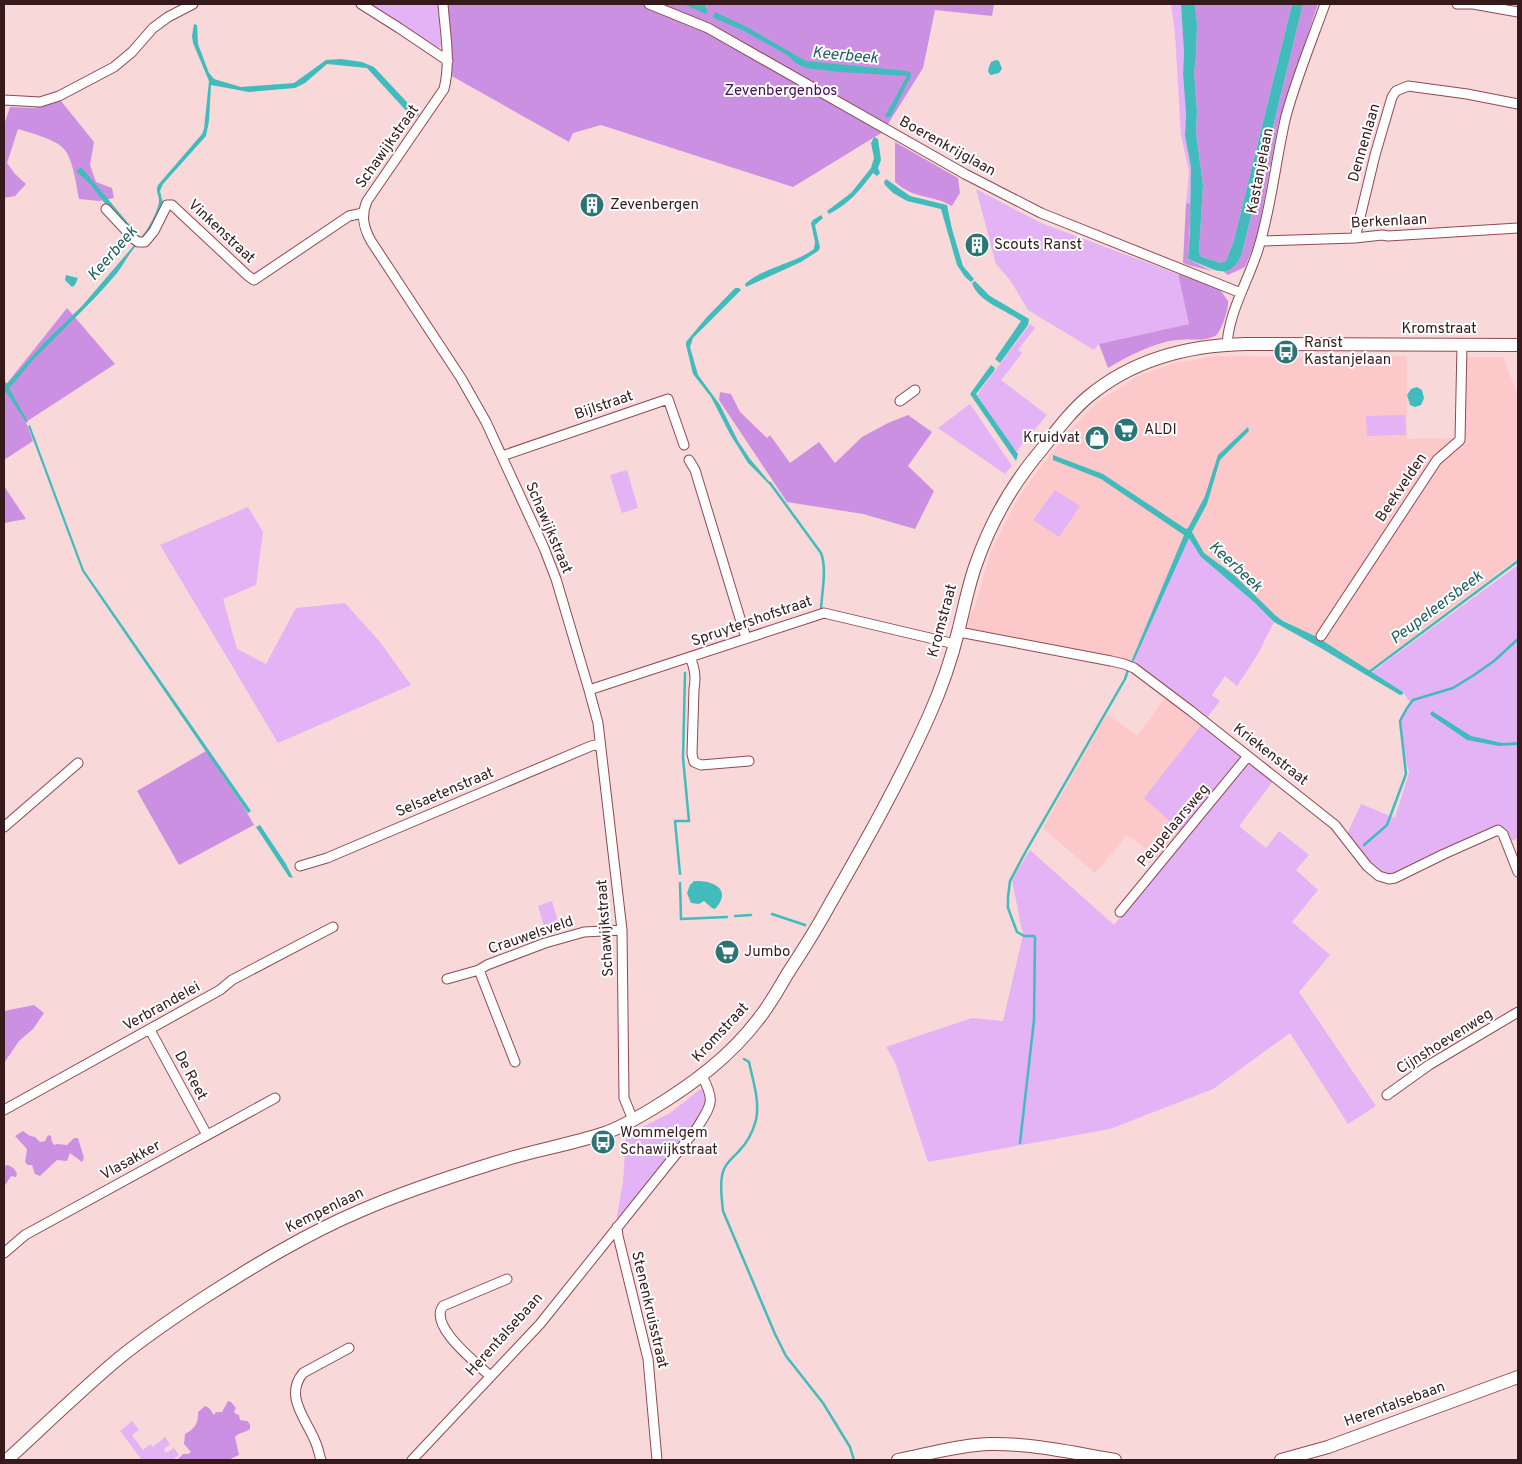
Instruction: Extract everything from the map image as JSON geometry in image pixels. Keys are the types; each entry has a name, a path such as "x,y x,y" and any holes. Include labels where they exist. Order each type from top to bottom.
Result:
{"main road":[{"name":"Kromstraat","path":"702,1076 728,1053 760,1018 857,858 916,745 939,691 957,638 971,580 998,511 1034,458 1063,422 1086,398 1137,366 1174,353 1227,345 1518,345"},
{"name":"Kempenlaan","path":"7,1460 120,1357 235,1278 296,1242 359,1211 427,1185 495,1162 603,1134 633,1120 702,1076"},
{"name":"Herentalsebaan","path":"1288,1460 1518,1377"},
{"path":"898,1460 971,1446 995,1444 1035,1447 1115,1460"}],"street":[{"path":"4,100 40,102 67,92 114,67 128,56 153,28 168,17 193,4"},
{"path":"360,4 448,61"},
{"name":"Schawijkstraat","path":"442,4 448,61 444,89 367,200 363,213 364,223 371,241 461,378 486,422 553,571 589,690 598,723 622,930 624,1094 625,1102 633,1120"},
{"name":"Boerenkrijglaan","path":"649,4 708,28 965,174 1041,214 1241,293"},
{"name":"Kastanjelaan","path":"1227,345 1228,335 1241,293 1253,267 1261,241 1287,113 1325,4"},
{"path":"1457,4 1473,4 1518,12"},
{"name":"Dennenlaan","path":"1355,238 1375,155 1392,97 1396,91 1408,86 1467,94 1518,104"},
{"name":"Vinkenstraat","path":"106,209 134,239 138,242 145,242 154,231 167,205 172,205 247,276 254,280 349,216 363,213"},
{"name":"Berkenlaan","path":"1261,241 1355,238 1518,228"},
{"name":"Beekvelden","path":"1321,636 1437,460 1460,440 1462,345"},
{"path":"900,401 915,390"},
{"name":"Bijlstraat","path":"502,456 668,399 684,445"},
{"path":"689,460 695,470 746,638"},
{"name":"Spruytershofstraat","path":"589,690 824,613 957,638"},
{"name":"Kriekenstraat","path":"957,638 1124,664 1134,668 1335,825 1362,861 1384,878 1395,878 1498,830 1502,834 1518,872"},
{"path":"690,657 695,669 696,679 694,688 692,754 694,762 701,766 748,761"},
{"name":"Selsaetenstraat","path":"300,866 327,858 591,746 600,744"},
{"name":"Peupelaarsweg","path":"1120,912 1248,756"},
{"path":"4,827 78,763"},
{"name":"Verbrandelei","path":"4,1110 150,1030 220,990 232,980 333,927"},
{"name":"Crauwelsveld","path":"447,979 479,970 487,965 545,943 584,932 622,930"},
{"name":"Crauwelsveld","path":"479,970 514,1062"},
{"name":"Cijnshoevenweg","path":"1387,1095 1430,1065 1518,1012"},
{"name":"De Reet","path":"150,1030 207,1135"},
{"name":"Kromstraat","path":"617,1227 692,1135 710,1108 709,1088 702,1076"},
{"name":"Vlasakker","path":"4,1253 25,1235 275,1098"},
{"name":"Herentalsebaan","path":"412,1460 540,1324 617,1227"},
{"name":"Stenenkruisstraat","path":"617,1227 648,1359 657,1460"},
{"path":"490,1376 450,1338 440,1316 440,1310 443,1306 507,1278"},
{"path":"321,1460 316,1443 296,1400 295,1386 303,1373 349,1348"}],"shaded area":[{"path":"365,4 438,4 441,47 435,48"},
{"path":"1171,4 1181,4 1186,114 1185,136 1191,168 1191,204 1186,203 1189,172 1181,135 1175,34"},
{"path":"976,189 1041,223 1178,274 1189,324 1099,344 1094,350 1028,310 1010,280 996,264"},
{"path":"1030,324 1035,328 1018,350 1022,353 1001,380 1047,415 1016,452 977,395"},
{"path":"1316,354 1407,356 1407,439 1455,438 1457,357 1503,357 1518,396 1518,558 1369,670 1275,615 1201,553 1199,544 1192,533 1175,556 1131,662 967,629 990,554 1016,502 1038,470 1072,428 1098,402 1136,377 1174,363 1218,356 1299,357"},
{"path":"970,404 1012,466 1005,474 938,428"},
{"path":"1405,415 1406,435 1367,436 1366,416"},
{"path":"627,470 638,508 622,513 610,475"},
{"path":"1055,490 1080,506 1059,537 1033,520"},
{"path":"248,507 263,532 256,585 223,599 237,649 266,664 296,608 345,603 380,642 411,685 278,743 160,545"},
{"path":"1189,537 1201,557 1254,602 1274,622 1258,654 1237,686 1225,676 1212,695 1220,701 1206,719 1133,662"},
{"path":"1518,565 1518,838 1509,842 1502,826 1389,876 1374,870 1347,834 1361,804 1395,818 1409,773 1403,748 1400,717 1410,702 1403,692 1372,672"},
{"path":"1167,695 1204,721 1185,834 1187,837 1165,864 1127,835 1095,873 1043,828 1107,714 1137,736"},
{"path":"1202,724 1274,780 1239,826 1266,848 1279,831 1309,855 1296,870 1318,890 1292,922 1330,955 1299,992 1376,1106 1348,1124 1290,1033 1213,1089 1110,1129 928,1162 895,1062 886,1047 972,1018 1003,1021 1023,935 1012,880 1030,850 1114,925 1187,837 1144,798"},
{"path":"552,901 560,929 546,933 538,906"},
{"path":"702,1088 706,1092 706,1105 692,1128 618,1220 626,1135 670,1113"},
{"path":"132,1421 139,1430 132,1435 143,1450 150,1444 153,1447 165,1437 170,1444 164,1449 166,1453 174,1448 179,1455 172,1460 142,1460 120,1431"}],"green space":[{"name":"Zevenbergenbos","path":"446,4 994,4 992,16 935,10 923,68 883,132 793,187 601,125 573,133 569,142 450,75"},
{"path":"1195,4 1292,4 1234,240 1226,261 1221,263 1202,257 1199,253 1203,185 1196,133 1197,111 1194,72 1197,24"},
{"path":"1303,4 1318,4 1278,125 1257,238 1245,267 1228,275 1223,271 1233,268 1242,253"},
{"path":"61,101 94,142 90,165 96,182 112,188 114,198 99,201 79,199 74,171 66,151 53,141 18,129 7,163 26,184 15,196 4,198 4,125 10,107 35,108"},
{"path":"895,142 958,178 960,193 952,206 909,192 895,182"},
{"path":"1186,203 1191,204 1188,258 1212,271 1183,263"},
{"path":"1178,274 1219,288 1228,301 1220,330 1215,336 1206,339 1181,340 1158,344 1108,368 1099,344 1189,324"},
{"path":"67,308 115,364 26,422 33,441 4,460 4,387"},
{"path":"720,392 731,394 740,412 767,438 770,435 790,463 819,442 835,463 862,437 908,415 932,432 908,466 934,491 915,529 863,514 787,502 719,400"},
{"path":"4,486 26,519 4,523"},
{"path":"206,751 254,825 179,865 137,791"},
{"path":"34,1005 44,1013 33,1029 19,1041 4,1063 4,1011"},
{"path":"23,1131 40,1142 45,1141 48,1135 51,1136 54,1145 67,1145 74,1138 78,1138 84,1158 82,1162 70,1153 67,1161 57,1160 40,1176 35,1174 32,1165 28,1165 25,1162 27,1149 15,1136"},
{"path":"7,1165 13,1168 17,1174 16,1177 11,1176 4,1187 4,1166"},
{"path":"228,1401 236,1408 234,1412 239,1415 240,1420 247,1421 250,1424 250,1429 235,1437 239,1455 228,1460 177,1460 183,1454 191,1452 184,1444 185,1434 195,1425 198,1419 198,1412 205,1406 214,1415 216,1412 222,1412"}],"water":[{"path":"683,4 700,6 705,4 708,10 706,14"},
{"path":"1181,4 1195,4 1197,24 1194,72 1197,111 1196,133 1203,185 1199,253 1202,257 1221,263 1226,261 1234,240 1292,4 1303,4 1242,253 1237,263 1226,271 1213,269 1188,258 1191,168 1185,136 1186,114"},
{"path":"715,12 747,27 806,61 907,71 911,73 911,76 891,116 887,118 885,116 907,76 806,68 744,31 714,18"},
{"path":"194,24 197,25 198,44 209,73 214,79 241,87 294,83 326,60 341,59 362,62 374,67 419,115 414,118 410,115 367,68 327,64 305,83 295,88 249,92 211,85 209,121 206,136 163,184 160,191 163,204 149,234 139,240 106,205 90,184 76,171 81,167 141,237 157,209 159,201 158,185 202,134 204,129 209,81 193,43"},
{"path":"999,61 1002,69 999,73 991,75 988,71 991,62"},
{"path":"874,137 878,139 881,160 878,168 880,173 877,176 873,173 859,191 829,214 827,211 851,193 871,168 874,158 871,143"},
{"path":"886,179 910,196 947,205 963,266 974,279 971,282 957,265 941,209 907,201 893,193 885,185"},
{"path":"821,215 823,218 815,225 820,248 818,251 801,262 746,287 745,284 760,274 797,259 814,249 815,242 811,223"},
{"path":"136,243 137,245 117,273 33,360 9,388 28,422 26,422 4,389 4,380 7,384 44,343 82,306"},
{"path":"66,275 78,278 75,285 72,287 65,280"},
{"path":"975,281 990,296 1029,319 1028,325 1000,363 995,359 1021,321 980,295 972,283"},
{"path":"735,288 741,290 693,338 690,347 698,375 720,405 738,441 771,486 748,463 730,434 711,397 693,374 686,345 686,342 706,318"},
{"path":"991,365 995,368 994,371 976,394 1018,454 1016,461 970,394"},
{"path":"1417,387 1422,390 1424,398 1421,405 1415,407 1410,405 1407,395 1411,389"},
{"path":"30,425 84,570 251,811 248,813 82,571 28,426"},
{"path":"1248,427 1249,431 1220,460 1207,504 1192,532 1204,553 1234,575 1283,621 1317,637 1403,692 1403,694 1400,695 1274,622 1254,602 1201,557 1189,538 1136,656 1133,662 1131,662 1184,535 1101,479 1053,460 1053,455 1103,474 1186,529 1205,496 1218,455"},
{"path":"1432,711 1471,736 1502,743 1518,742 1518,745 1499,746 1467,740 1432,716 1430,714"},
{"path":"260,825 293,878 289,877 256,827"},
{"path":"694,881 714,884 721,891 720,902 715,909 704,901 699,904 691,903 687,893"}],"waterway":[{"path":"770,483 821,553 824,573 821,609"},
{"name":"Peupeleersbeek","path":"1369,672 1518,561"},
{"path":"1364,845 1387,825 1406,774 1400,721 1407,708 1413,700 1453,688 1474,675 1494,661 1518,639"},
{"path":"1020,1143 1034,1020 1035,938 1034,936 1024,936 1017,932 1008,908 1010,881 1125,679 1128,670"},
{"path":"680,874 675,821 689,821 683,758 685,673"},
{"path":"680,883 681,919 727,917"},
{"path":"772,914 805,925"},
{"path":"735,916 751,915"},
{"path":"744,1059 749,1062 756,1091 757,1113 755,1124 747,1141 724,1169 721,1187 723,1211 786,1356 823,1403 850,1447 854,1460"}],"place":[{"name":"Zevenbergen","path":"592,205"},
{"name":"Scouts Ranst","path":"977,245"},
{"name":"Ranst Kastanjelaan","path":"1286,352"},
{"name":"ALDI","path":"1126,430"},
{"name":"Kruidvat","path":"1097,438"},
{"name":"Jumbo","path":"727,952"},
{"name":"Wommelgem Schawijkstraat","path":"603,1142"}],"water label":[{"name":"Keerbeek","path":"845,56"},
{"name":"Keerbeek","path":"113,254"},
{"name":"Keerbeek","path":"1235,567"}]}
